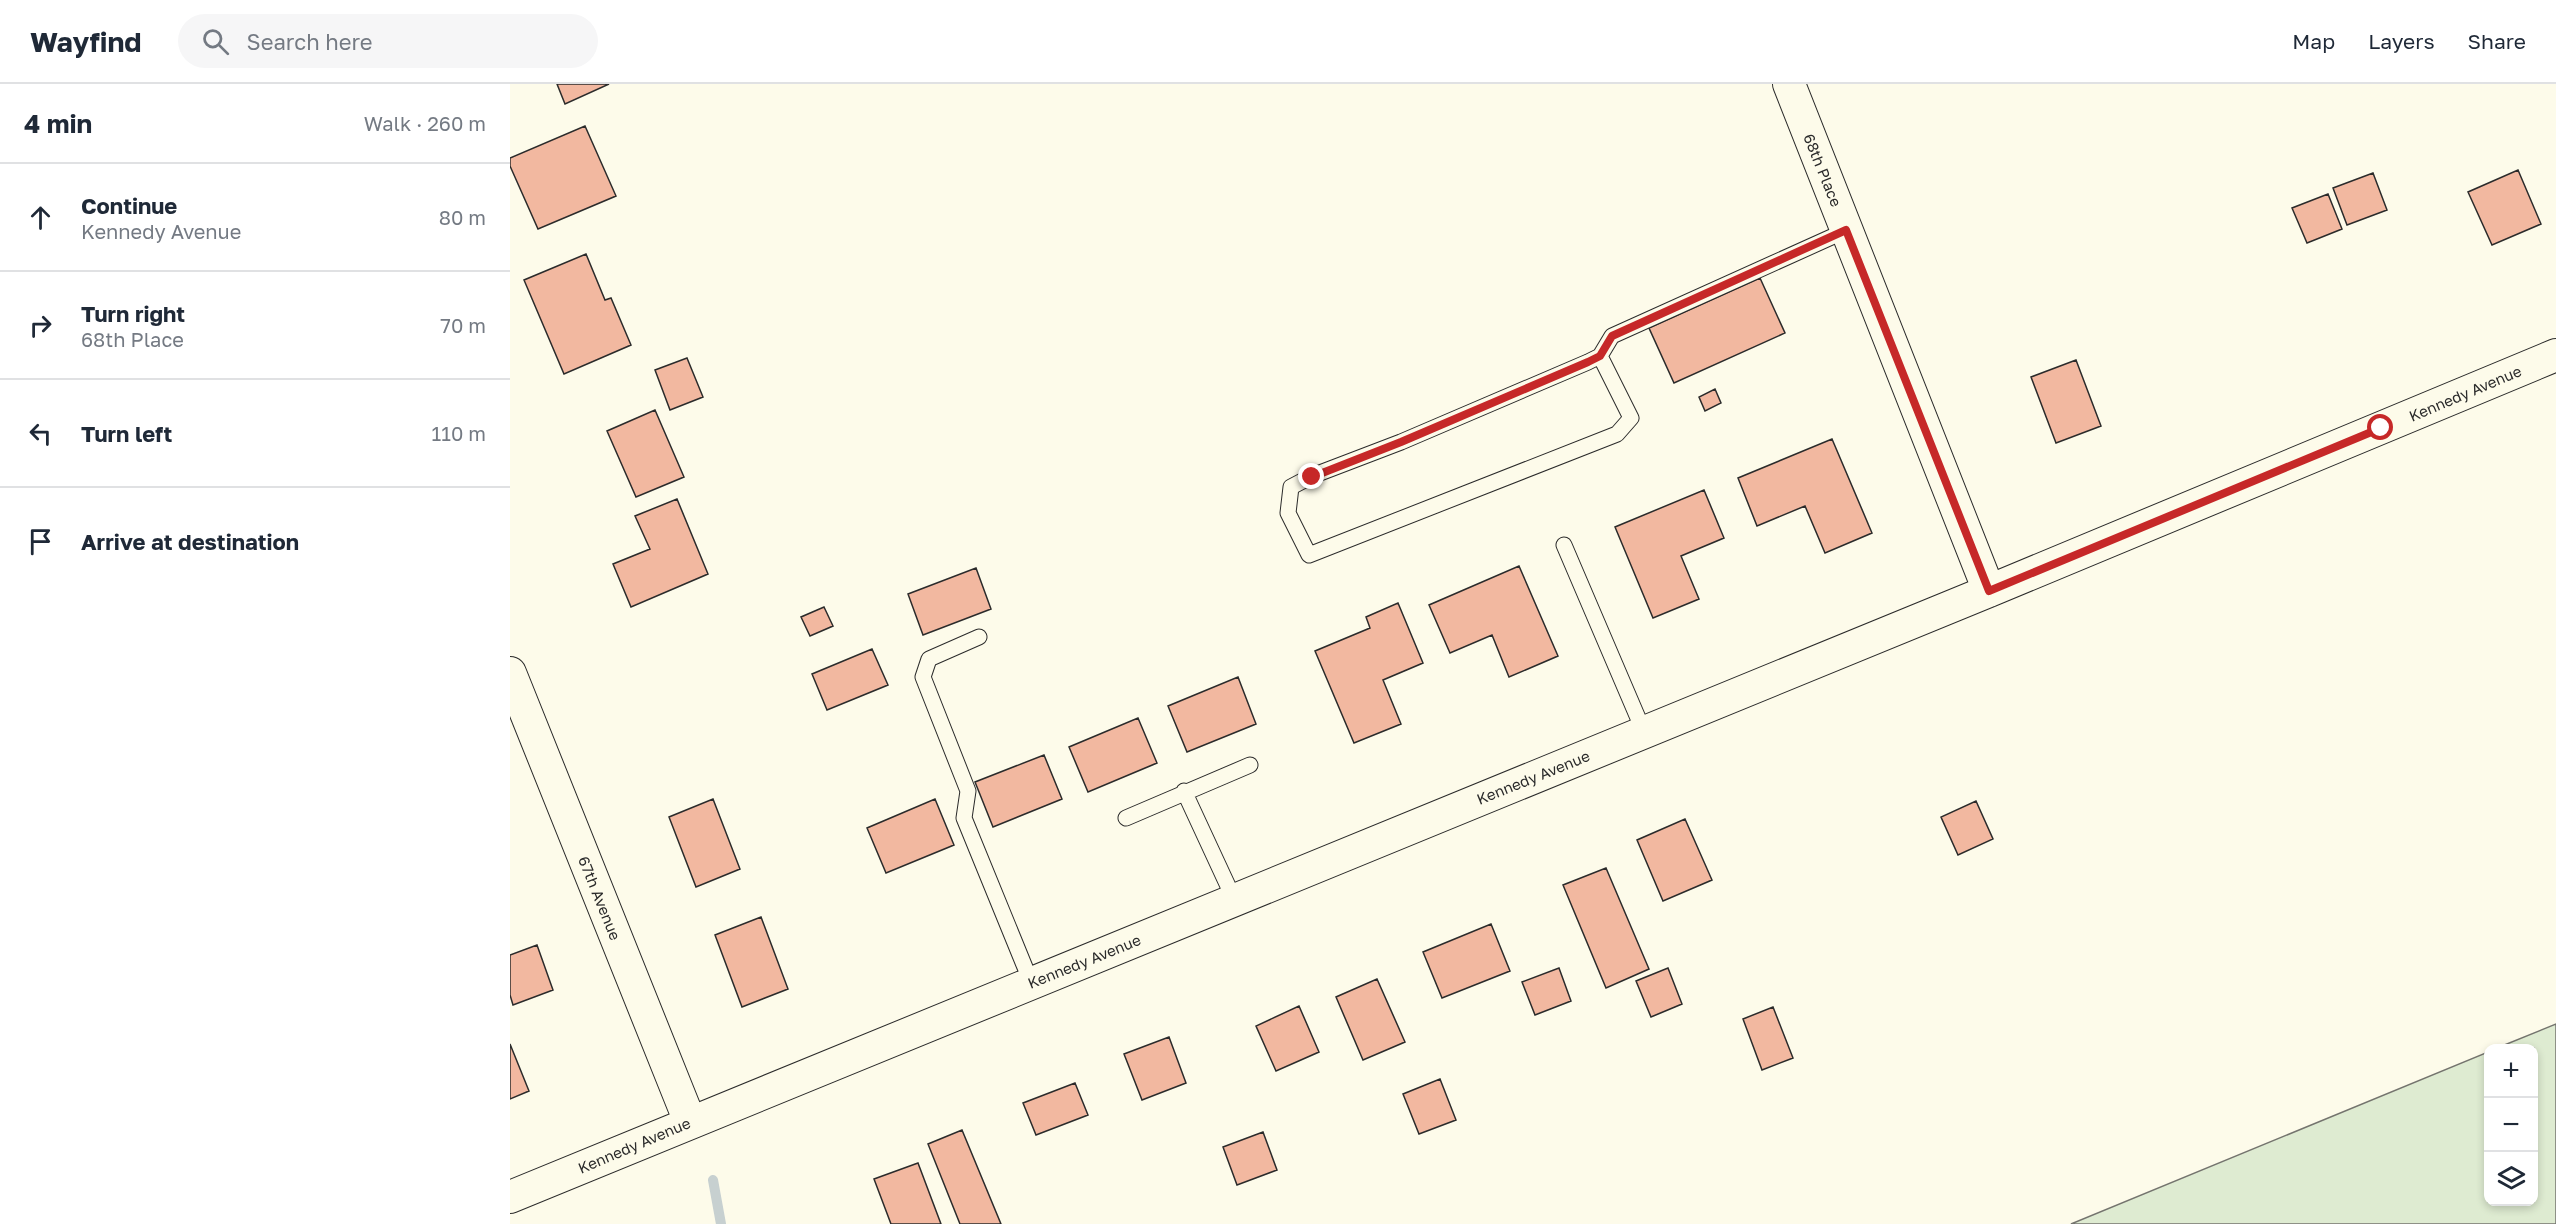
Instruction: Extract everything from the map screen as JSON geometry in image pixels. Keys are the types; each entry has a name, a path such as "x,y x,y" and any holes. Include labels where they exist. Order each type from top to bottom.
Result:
{"street":[{"name":"68th Place","path":"1789,84 1989,591"},
{"name":"Kennedy Avenue","path":"510,1197 2556,356"},
{"name":"67th Avenue","path":"510,673 690,1122"}],"lane":[{"path":"1600,356 1631,418 1617,434 1309,555 1288,513 1291,487 1600,356 1612,336 1846,230"},
{"path":"1563,545 1644,732"},
{"path":"979,637 929,659 923,677 968,791 964,818 1031,982"},
{"path":"1126,818 1184,791 1250,765"},
{"path":"1184,791 1234,899"}],"green space":[{"path":"2556,1024 2556,1224 2071,1224 2484,1054 2484,1206 2538,1206 2538,1044 2507,1044"}],"building":[{"path":"557,84 609,84 565,104"},
{"path":"585,126 616,196 538,229 510,166 510,158"},
{"path":"2518,170 2541,224 2492,245 2468,192"},
{"path":"2373,173 2387,210 2347,225 2333,188"},
{"path":"2328,194 2342,229 2307,243 2292,208"},
{"path":"586,254 605,300 611,298 631,345 564,374 524,280"},
{"path":"1760,278 1785,333 1674,383 1649,328"},
{"path":"687,358 703,397 670,410 655,370"},
{"path":"2076,360 2101,426 2056,443 2031,377"},
{"path":"1715,389 1721,403 1705,411 1699,397"},
{"path":"655,410 684,477 636,497 607,431"},
{"path":"1832,439 1872,533 1825,553 1805,506 1757,526 1738,478"},
{"path":"1704,490 1724,538 1681,556 1699,599 1653,618 1615,527"},
{"path":"677,499 708,574 631,607 613,564 650,549 635,516"},
{"path":"1519,566 1558,656 1509,677 1492,635 1450,653 1429,605"},
{"path":"976,568 991,609 923,635 908,594"},
{"path":"1398,603 1423,663 1383,680 1401,724 1354,743 1315,651 1370,628 1366,617"},
{"path":"824,607 833,626 810,636 801,617"},
{"path":"872,649 888,685 827,710 812,674"},
{"path":"1238,677 1256,724 1187,752 1168,706"},
{"path":"1138,718 1157,763 1088,792 1069,747"},
{"path":"1044,755 1062,799 993,827 975,782"},
{"path":"713,799 740,869 696,887 669,817"},
{"path":"935,799 954,845 886,873 867,828"},
{"path":"1976,801 1993,839 1958,855 1941,817"},
{"path":"1685,819 1712,880 1663,901 1637,840"},
{"path":"1606,868 1649,969 1606,988 1563,885"},
{"path":"761,917 788,989 742,1007 715,935"},
{"path":"1491,924 1510,971 1442,998 1423,952"},
{"path":"537,945 553,990 513,1005 510,995 510,955"},
{"path":"1559,968 1571,1001 1535,1015 1522,982"},
{"path":"1668,968 1682,1004 1651,1017 1636,981"},
{"path":"1377,979 1405,1042 1363,1060 1336,997"},
{"path":"1299,1006 1319,1052 1276,1071 1256,1026"},
{"path":"1773,1007 1793,1058 1762,1070 1743,1019"},
{"path":"1169,1037 1186,1083 1142,1100 1124,1054"},
{"path":"510,1044 529,1091 510,1099"},
{"path":"1440,1079 1456,1120 1419,1134 1403,1094"},
{"path":"1075,1083 1088,1115 1036,1135 1023,1103"},
{"path":"962,1130 1001,1224 960,1224 928,1144"},
{"path":"1263,1132 1277,1170 1237,1185 1223,1147"},
{"path":"918,1163 941,1224 891,1224 874,1179"}],"waterway":[{"path":"713,1180 721,1224"}],"route":[{"path":"1312,477 1401,442 1588,362 1600,356 1612,336 1846,230 1989,591 2381,428"}]}
